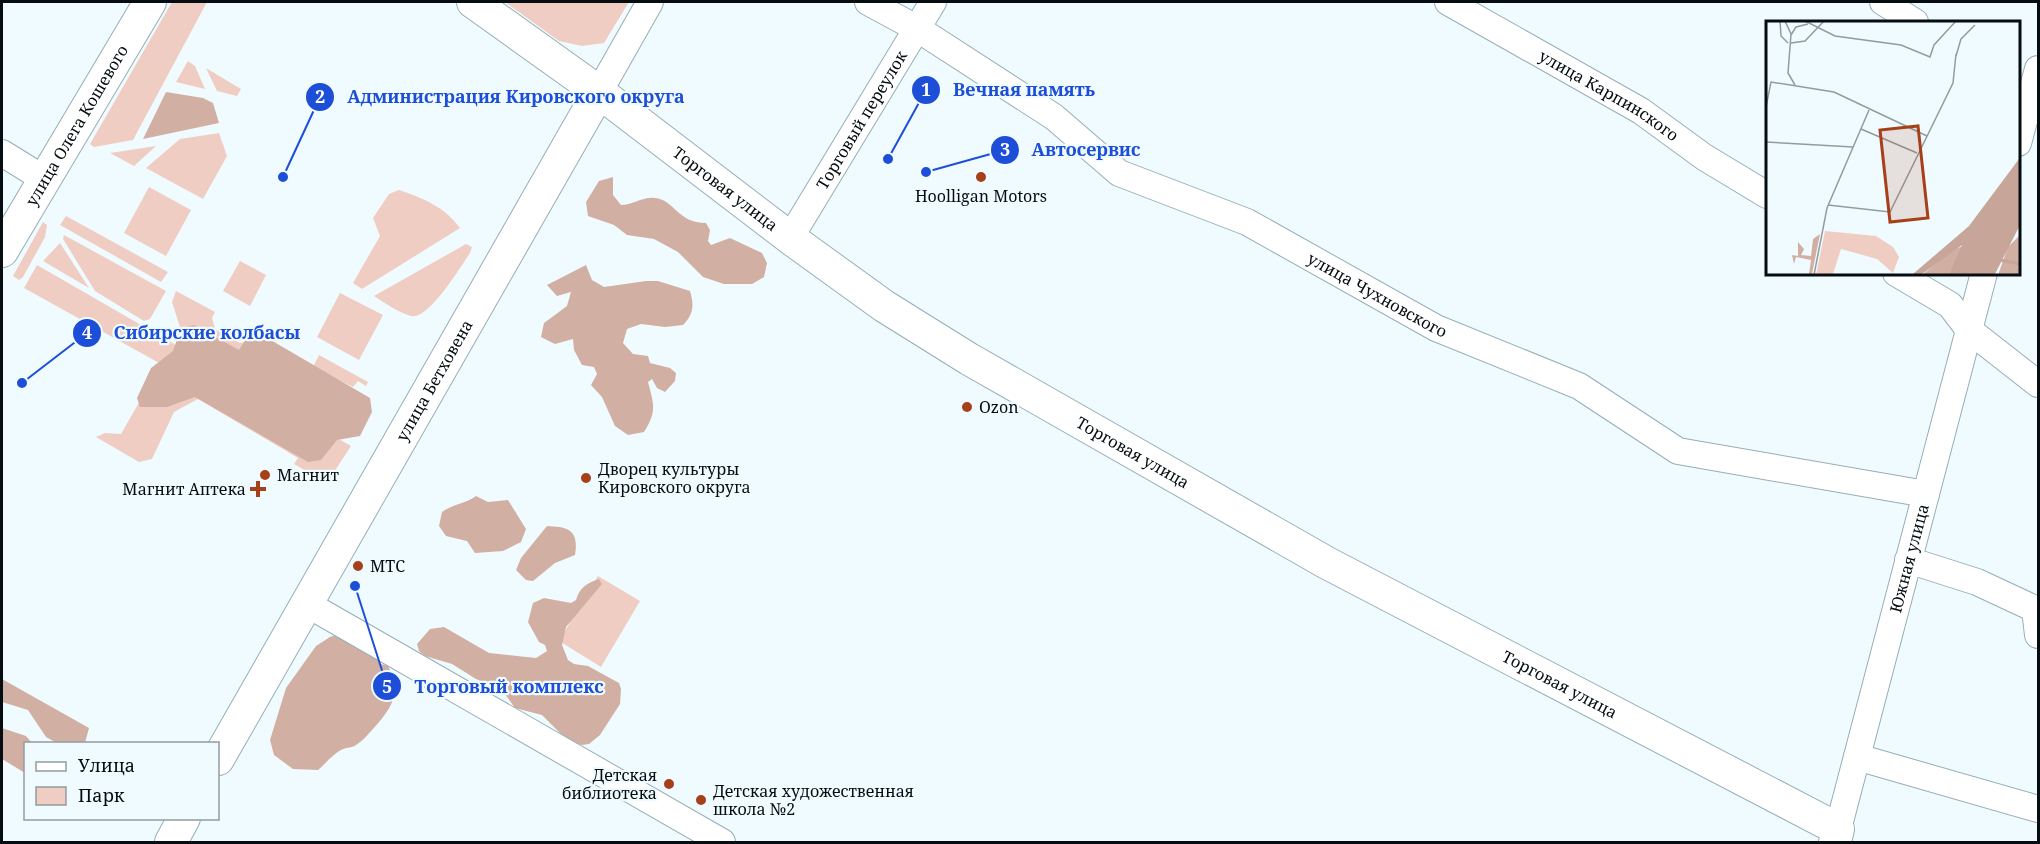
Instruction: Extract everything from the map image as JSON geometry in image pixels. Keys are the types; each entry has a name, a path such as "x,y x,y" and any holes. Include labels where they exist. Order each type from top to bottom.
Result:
{"main road":[{"name":"улица Олега Кошевого","path":"2,251 150,2"},
{"name":"Торговая улица","path":"473,2 600,92 790,238 884,306 969,359 1327,563 1837,836"},
{"name":"улица Бетховена","path":"219,757 600,92"},
{"path":"171,843 183,820"}],"street":[{"name":"улица Бетховена","path":"600,92 650,2"},
{"name":"улица Чухновского","path":"868,2 918,29 1054,117 1119,173 1247,222 1436,328 1579,387 1678,451 1926,494"},
{"name":"Торговый переулок","path":"790,238 933,2"},
{"name":"улица Карпинского","path":"1448,2 1641,111 1704,157 1766,194"},
{"path":"1882,2 1913,21"},
{"path":"2019,138 2032,78"},
{"path":"2,153 44,179"},
{"path":"1898,274 1950,305 1969,330 2038,384"},
{"name":"Южная улица","path":"1837,836 1984,274"},
{"path":"1908,560 1977,582 2035,609 2038,635"},
{"path":"308,604 722,843"},
{"path":"1857,757 2038,809"}],"green space":[{"path":"172,2 207,2 133,140 94,147 90,144"},
{"path":"505,2 629,2 604,43 582,46 559,41"},
{"path":"188,61 195,66 205,89 176,82"},
{"path":"206,68 241,89 237,96 217,91"},
{"path":"219,133 227,156 203,199 146,168 180,139"},
{"path":"156,146 134,166 110,153"},
{"path":"149,187 191,210 166,256 124,233"},
{"path":"399,190 433,204 448,214 460,228 362,289 353,283 380,236 373,218 389,194"},
{"path":"66,216 168,272 161,282 60,225"},
{"path":"43,222 47,225 45,237 23,277 19,280 13,276"},
{"path":"64,235 166,291 150,319 144,321 95,291 63,239"},
{"path":"60,243 89,288 43,261"},
{"path":"466,244 472,247 470,253 435,302 418,315 411,316 402,313 374,296"},
{"path":"240,261 266,275 250,306 223,291"},
{"path":"37,265 351,446 327,483 294,464 298,458 198,399 174,412 152,459 139,462 96,437 105,433 121,434 161,364 24,288"},
{"path":"176,291 215,312 212,318 215,329 240,343 252,341 288,360 185,343 172,302"},
{"path":"340,293 383,315 359,360 317,337"},
{"path":"319,355 368,382 366,386 358,381 353,387 313,367"},
{"path":"598,576 640,601 601,667 559,641"}],"shaded area":[{"path":"166,92 203,98 213,103 219,123 143,139"},
{"path":"613,177 613,195 621,205 647,198 662,200 682,216 696,222 706,223 710,230 708,241 711,245 730,238 762,253 767,263 764,277 752,284 724,284 703,277 678,252 654,239 627,235 614,225 588,216 586,202 599,181"},
{"path":"586,265 592,280 604,287 658,281 690,291 692,309 683,325 665,327 641,324 627,329 623,343 633,354 648,356 650,363 670,368 676,373 675,381 665,392 657,388 652,379 648,382 653,413 644,432 628,435 615,426 602,397 591,385 597,374 594,367 582,365 574,350 573,339 555,344 541,337 544,323 567,306 571,292 557,296 547,285"},
{"path":"194,325 239,350 252,329 370,398 372,412 360,436 337,440 321,460 308,462 195,397 167,407 140,407 137,398 151,368 173,351 181,328"},
{"path":"476,496 488,502 508,500 526,529 521,542 503,551 475,553 467,541 446,536 439,526 442,512"},
{"path":"547,526 567,529 574,535 575,555 555,563 533,581 526,580 516,570 521,558"},
{"path":"599,579 602,584 566,627 562,645 568,660 574,664 588,666 619,683 621,689 620,704 600,735 589,744 582,745 568,741 542,715 515,708 502,690 476,679 452,664 425,656 419,651 417,644 430,629 444,627 489,653 536,658 547,651 528,622 533,603 544,598 571,603 576,600 584,586"},
{"path":"345,632 353,633 381,664 388,666 394,684 393,700 380,721 359,743 340,751 318,770 293,769 274,755 270,740 286,688 316,646 330,637"},
{"path":"2,679 89,728 85,742 55,742 46,737 28,710 2,702"},
{"path":"2,728 26,736 31,742 24,742 24,772 2,759"}],"place":[{"name":"Вечная память","path":"888,159"},
{"name":"Автосервис","path":"926,172"},
{"name":"Администрация Кировского округа","path":"283,177"},
{"name":"Hoolligan Motors","path":"981,177"},
{"name":"Сибирские колбасы","path":"22,383"},
{"name":"Ozon","path":"967,407"},
{"name":"Магнит","path":"265,475"},
{"name":"Дворец культуры Кировского округа","path":"586,478"},
{"name":"Магнит Аптека","path":"258,489"},
{"name":"МТС","path":"358,566"},
{"name":"Торговый комплекс","path":"355,586"},
{"name":"Детская библиотека","path":"669,784"},
{"name":"Детская художественная школа №2","path":"701,800"}]}
